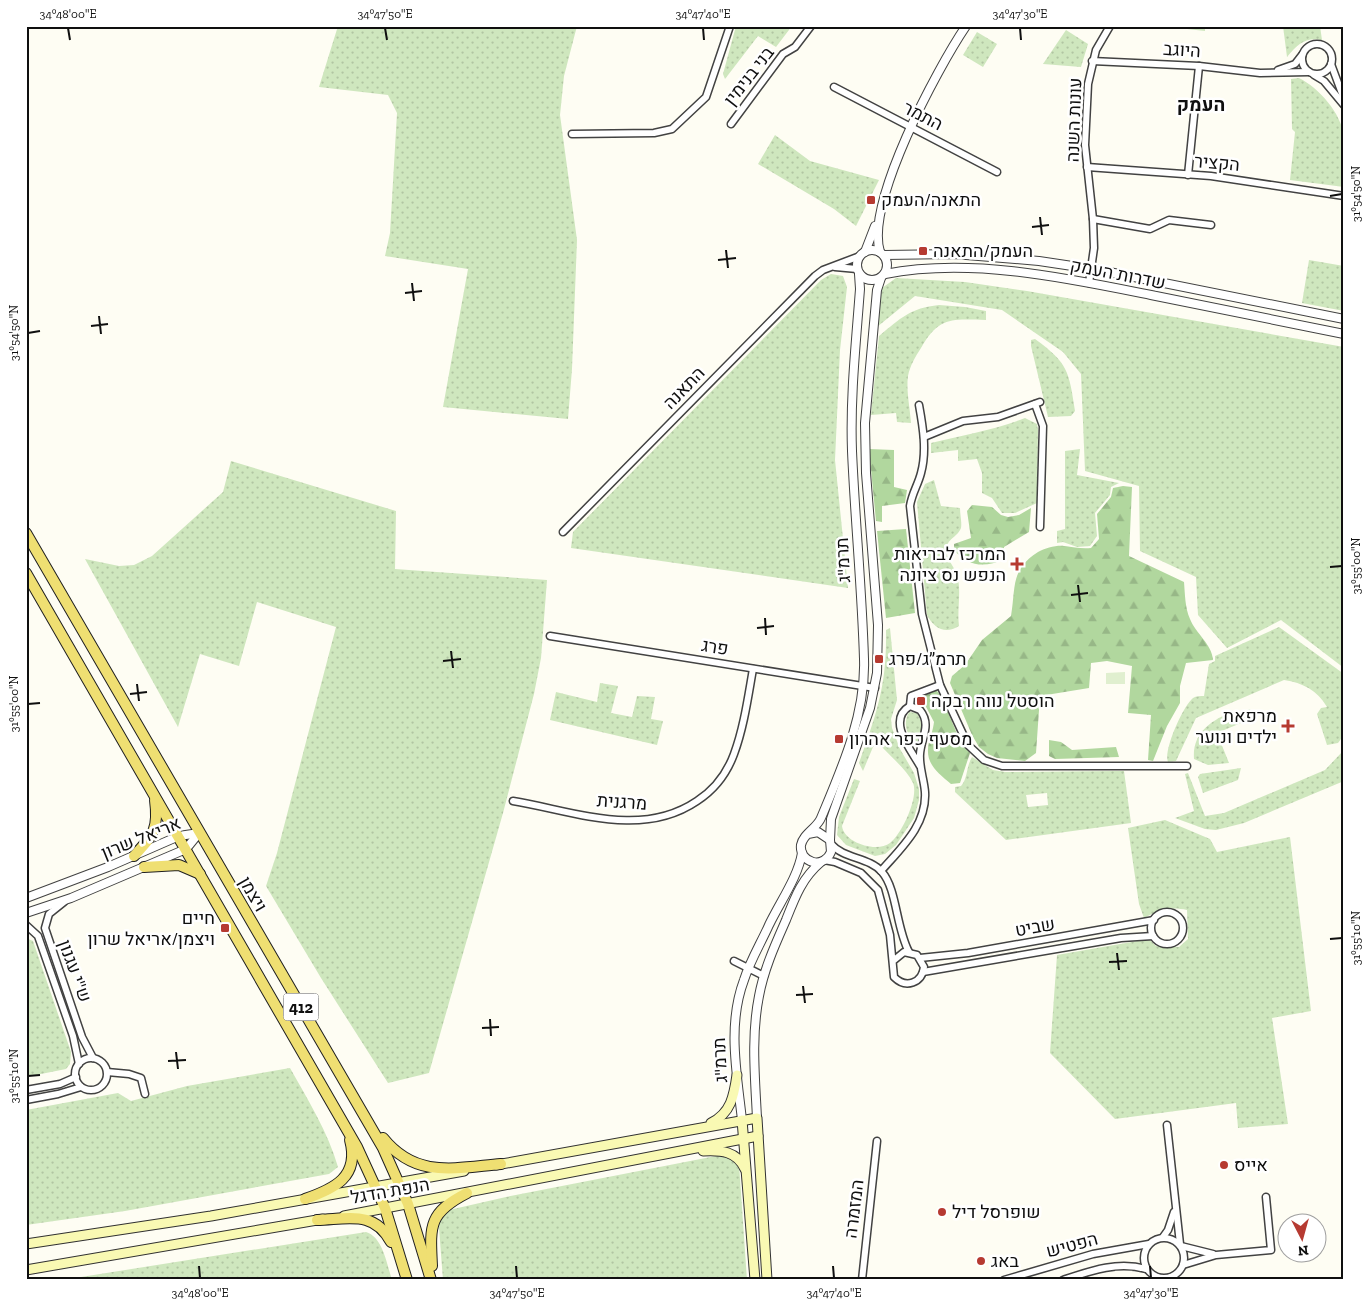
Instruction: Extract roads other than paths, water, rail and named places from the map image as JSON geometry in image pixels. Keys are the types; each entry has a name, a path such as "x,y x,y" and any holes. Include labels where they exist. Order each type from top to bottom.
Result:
{"main road":[{"name":"ויצמן","path":"26,533 364,1116 400,1183 431,1280"},
{"name":"ויצמן","path":"26,573 348,1130 385,1208 407,1280"},
{"path":"134,856 150,838 157,826 155,794"},
{"path":"144,867 179,866 200,874"},
{"path":"701,1128 719,1119 729,1108 735,1093 737,1075"},
{"path":"364,1116 399,1155 417,1165 438,1169 502,1164"},
{"name":"הנפת הדגל","path":"26,1244 305,1200 757,1118"},
{"name":"תרמ\"ג","path":"757,1118 767,1280"},
{"name":"תרמ\"ג","path":"742,1120 745,1138 755,1280"},
{"path":"305,1200 334,1188 349,1171 352,1156 348,1130"},
{"name":"הנפת הדגל","path":"26,1270 408,1204 758,1136"},
{"path":"670,1153 728,1152 738,1158 746,1172"},
{"path":"431,1280 430,1234 434,1218 444,1206 467,1193"},
{"path":"318,1220 366,1219 378,1223 401,1261"}],"street":[{"path":"572,134 654,133 672,129 706,97 730,26"},
{"name":"בני בנימין","path":"731,124 782,54 795,47 811,26"},
{"path":"829,268 843,267 858,271 867,280 883,276 888,267 877,234 878,220 884,197 912,127 966,26"},
{"name":"עונות השנה","path":"1089,283 1093,219 1085,136 1088,84 1096,50 1110,26"},
{"path":"1344,99 1331,64 1332,55 1325,47 1315,44 1304,52 1302,64 1311,73 1324,81 1344,105"},
{"name":"היוגב","path":"1269,73 1295,64 1304,52"},
{"name":"היוגב","path":"1092,61 1199,66 1269,73 1311,73"},
{"path":"1311,73 1324,73 1331,64"},
{"path":"1188,175 1199,66"},
{"name":"התמר","path":"834,87 997,172"},
{"name":"הקציר","path":"1087,167 1276,184 1344,196"},
{"path":"1093,219 1150,229 1169,220 1210,225"},
{"path":"858,271 862,254 878,220"},
{"path":"862,254 872,250 882,253"},
{"name":"שדרות העמק","path":"882,253 1001,257 1091,269 1344,319"},
{"name":"התאנה","path":"563,532 815,276 862,254"},
{"name":"שדרות העמק","path":"883,276 914,269 953,268 1038,275 1089,283 1344,334"},
{"name":"תרמ\"ג","path":"808,834 820,820 849,745 864,687 863,626 852,451 852,402 860,289 858,271"},
{"name":"תרמ\"ג","path":"831,842 831,819 864,726 875,688 878,658 878,625 866,473 865,423 877,290 883,276"},
{"path":"924,437 963,421 998,417 1037,403 1043,426 1040,527"},
{"path":"919,406 924,437 924,462 918,483 912,492 910,506 922,614 940,685 968,745 975,753 992,764 1011,767 1187,766"},
{"name":"פרג","path":"550,636 875,688"},
{"name":"מרגנית","path":"513,801 629,822 664,818 691,806 713,788 730,764 741,728 753,669"},
{"path":"920,766 900,728 902,713 910,706 911,696 940,685"},
{"path":"881,871 902,847 922,817 926,799 920,766 920,750 926,732 926,721 920,710 910,706"},
{"path":"818,832 831,842 838,850 881,871 890,884 900,931 909,952 920,958 923,972 913,983 903,983 894,977 890,935 878,890 861,873 835,862 808,860 802,853 802,842 808,834 818,832"},
{"name":"אריאל שרון","path":"26,898 62,886 178,836 199,833"},
{"name":"אריאל שרון","path":"26,913 67,899 186,849 199,833"},
{"path":"823,861 831,852 831,842"},
{"name":"תרמ\"ג","path":"742,1120 737,1075 735,1021 741,989 786,890 794,878 802,853"},
{"name":"תרמ\"ג","path":"757,1118 754,1061 755,1024 764,976 800,885 823,861"},
{"name":"ש\"י עגנון","path":"67,899 50,914 45,928 82,1037 92,1058"},
{"path":"1172,913 1181,921 1182,933 1175,942 1163,943 1153,936 1154,920 1160,914 1172,913"},
{"name":"שביט","path":"920,958 968,953 1154,920"},
{"name":"ש\"י עגנון","path":"26,925 38,936 73,1036 79,1064"},
{"name":"שביט","path":"923,972 1121,938 1153,936"},
{"path":"893,961 900,954 909,952"},
{"path":"734,961 750,967 764,976"},
{"path":"26,1100 58,1094 81,1087 90,1090 100,1088 106,1080 107,1072 101,1062 92,1058 79,1064 76,1077 81,1087"},
{"path":"107,1072 129,1074 141,1078 145,1094"},
{"path":"26,1090 60,1084 76,1077"},
{"path":"1148,1270 1158,1277 1168,1279 1180,1271 1185,1258 1180,1245 1167,1125"},
{"name":"המזמרה","path":"862,1280 878,1142"},
{"path":"1183,1265 1216,1255 1270,1250 1266,1197"},
{"path":"1151,1280 1144,1256 1149,1244 1163,1237 1171,1225 1175,1208"},
{"path":"1163,1237 1175,1240 1180,1245 1216,1255"},
{"name":"הפטיש","path":"1004,1280 1093,1254 1149,1244"},
{"name":"הפטיש","path":"1063,1280 1116,1266 1134,1266 1148,1270"}],"place":[{"name":"התאנה/העמק","path":"871,200"},
{"name":"העמק/התאנה","path":"923,251"},
{"name":"המרכז לבריאות הנפש נס ציונה","path":"1017,564"},
{"name":"תרמ״ג/פרג","path":"879,659"},
{"name":"הוסטל נווה רבקה","path":"921,701"},
{"name":"מרפאת ילדים ונוער","path":"1288,726"},
{"name":"מסעף כפר אהרון","path":"839,739"},
{"name":"חיים ויצמן/אריאל שרון","path":"225,928"},
{"name":"אייס","path":"1224,1165"},
{"name":"שופרסל דיל","path":"942,1212"},
{"name":"באג","path":"981,1261"}],"district":[{"name":"העמק","path":"1201,104"}]}
